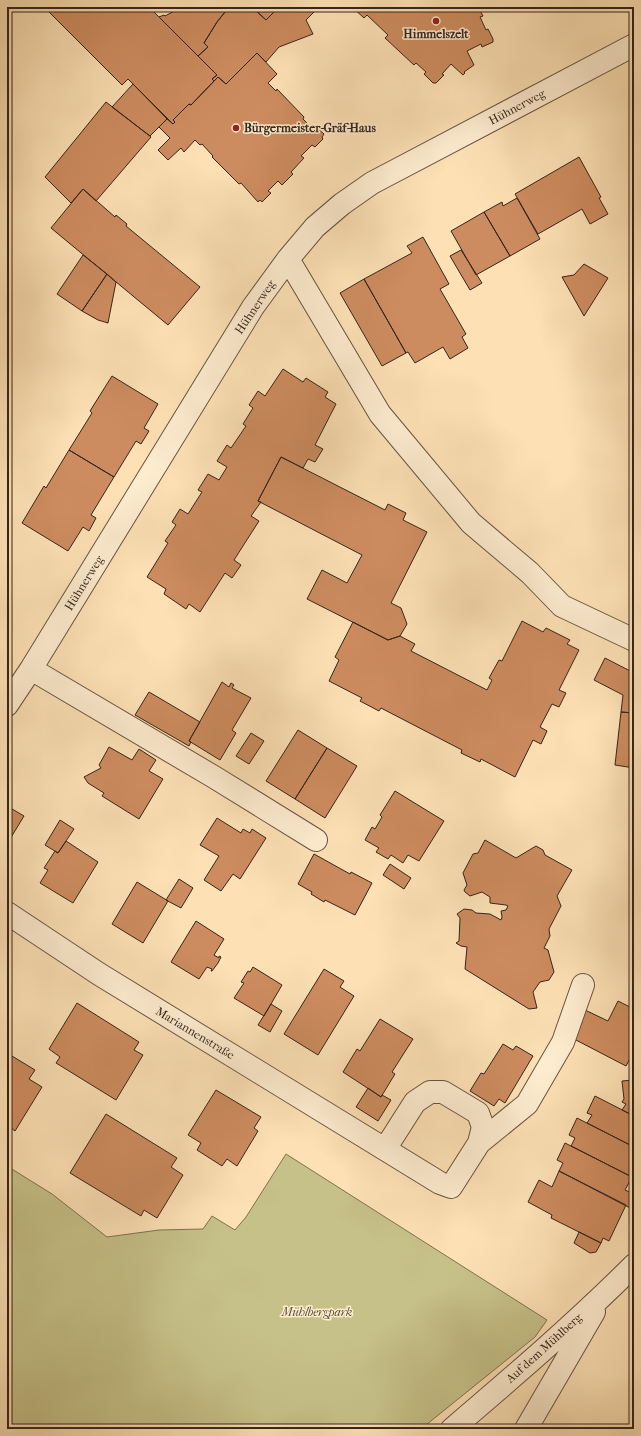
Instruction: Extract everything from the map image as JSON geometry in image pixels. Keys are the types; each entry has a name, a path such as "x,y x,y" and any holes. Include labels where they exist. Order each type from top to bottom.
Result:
{"street":[{"name":"Hühnerweg","path":"7,705 31,669 253,307 288,259 315,227 342,204 372,183 634,45"},
{"path":"288,259 380,414 471,523 530,573 562,606 634,640"},
{"path":"31,669 214,777 316,840"},
{"name":"Mariannenstraße","path":"7,913 99,974 440,1183 451,1187 479,1143 483,1127 478,1113 443,1092 430,1092 416,1102 385,1149"},
{"path":"479,1143 527,1104 563,1042 583,985"},
{"name":"Auf dem Mühlberg","path":"452,1429 604,1295 634,1265"},
{"path":"526,1429 604,1295"}],"green space":[{"name":"Mühlbergpark","path":"286,1154 547,1320 535,1337 421,1429 7,1429 7,1166 52,1194 107,1237 159,1230 203,1229 212,1216 235,1230 246,1217"}],"building":[{"path":"44,7 149,7 217,75 212,79 214,81 191,105 189,104 173,120 175,122 173,124 128,79 122,85"},
{"path":"182,7 229,7 217,22 204,43 208,47 198,56 159,17 165,16"},
{"path":"229,7 252,7 266,20 279,7 319,7 306,20 313,34 279,47 266,62 257,53 226,84 218,77 214,81 212,79 217,75 198,56 208,47 204,43 217,22"},
{"path":"252,7 279,7 266,20"},
{"path":"352,7 478,7 483,16 480,17 486,30 488,29 493,42 482,47 481,44 467,51 474,65 464,72 465,73 463,75 451,64 442,74 444,75 436,83 433,83 424,74 426,72 416,63 414,65 385,38 388,35 367,15 364,18"},
{"name":"Bürgermeister-Gräf-Haus","path":"257,53 277,74 268,83 276,91 277,89 304,117 303,119 313,129 316,127 324,134 322,137 323,139 315,147 312,145 301,156 304,158 291,172 293,174 282,185 278,181 268,191 271,193 262,202 260,200 258,202 241,183 239,184 212,157 213,156 202,144 200,145 195,140 184,152 181,148 168,160 158,150 170,138 159,127 167,119 173,124 175,122 173,120 189,104 191,105 218,77 226,84"},
{"path":"133,84 167,119 150,136 112,107"},
{"path":"106,102 151,137 96,201 83,189 71,203 45,177"},
{"path":"579,157 601,197 599,198 608,214 590,224 582,209 538,234 515,194"},
{"path":"83,189 115,217 116,215 127,224 126,226 200,287 168,325 51,228"},
{"path":"517,198 540,239 510,256 484,212 502,202 503,206"},
{"path":"484,212 510,256 476,275 451,231"},
{"path":"423,237 449,284 440,289 466,334 462,337 468,348 450,359 443,347 415,363 408,352 406,353 364,279 412,253 407,246"},
{"path":"461,250 482,283 470,290 450,256"},
{"path":"83,255 107,274 82,311 57,294"},
{"path":"584,264 608,278 584,316 562,277 574,275"},
{"path":"107,274 116,282 108,323 98,320 82,311"},
{"path":"364,279 406,353 382,366 340,293"},
{"path":"283,369 303,382 306,378 328,392 325,397 336,404 315,445 323,449 315,462 308,459 303,468 281,457 258,501 261,502 251,516 259,521 234,560 241,565 232,578 225,573 200,612 189,604 186,609 164,594 166,589 147,577 168,543 165,541 176,525 172,522 180,509 188,514 202,492 198,490 208,474 219,480 227,467 217,461 227,445 231,448 246,426 243,424 253,408 249,405 258,391 265,396"},
{"path":"112,376 158,404 144,428 149,431 141,444 136,441 114,477 69,450 92,413 90,411"},
{"path":"69,450 114,477 91,515 96,518 89,531 83,527 68,551 22,523 44,486 46,488"},
{"path":"281,457 385,510 388,504 406,513 403,520 427,532 391,603 401,608 407,624 400,636 388,640 307,599 322,570 347,583 362,555 258,501"},
{"path":"522,621 543,632 546,628 570,640 567,644 579,650 559,690 566,693 559,707 552,704 540,727 547,731 541,744 533,740 515,777 481,759 480,762 461,753 462,750 381,708 379,711 360,701 362,698 329,681 339,660 335,657 353,622 388,640 400,636 415,644 411,651 487,690 492,680 489,678 499,660 502,661"},
{"path":"605,658 634,673 634,713 621,712 623,695 594,680"},
{"path":"222,682 229,687 231,683 234,685 232,688 251,698 232,730 236,733 220,760 189,741"},
{"path":"149,692 200,722 189,741 191,742 189,746 135,715"},
{"path":"621,712 634,713 630,740 634,740 634,768 615,765"},
{"path":"634,713 634,740 630,740"},
{"path":"298,730 327,748 295,799 266,781"},
{"path":"251,733 264,741 249,764 236,756"},
{"path":"109,747 132,760 139,749 156,760 149,771 163,779 139,819 102,796 104,793 88,783 84,777 101,768 99,765"},
{"path":"327,748 357,766 325,818 295,799"},
{"path":"395,791 444,821 419,861 408,855 403,863 391,855 388,859 376,852 379,848 365,840 372,827 375,829 382,817 380,815"},
{"path":"7,806 24,816 7,844"},
{"path":"217,818 241,833 243,829 250,833 252,829 266,838 240,879 233,874 221,891 204,880 219,856 200,845"},
{"path":"60,820 74,829 58,853 45,845"},
{"path":"485,840 516,858 536,846 543,850 545,855 572,870 557,896 561,906 549,929 550,936 544,948 548,950 554,972 549,980 540,982 533,992 537,1008 529,1009 465,969 467,947 456,943 459,941 460,918 457,914 464,909 472,910 476,913 490,914 501,920 501,911 506,910 508,906 490,903 490,897 482,892 470,896 464,890 467,885 463,873 473,854 478,853"},
{"path":"66,841 98,862 73,903 40,883 48,870 44,868 55,851 58,853"},
{"path":"314,854 350,874 351,872 372,883 355,915 325,900 324,902 311,894 312,892 298,884"},
{"path":"390,864 411,878 404,889 383,875"},
{"path":"179,879 193,888 181,908 166,900"},
{"path":"137,882 168,901 143,943 112,924"},
{"path":"196,921 224,939 214,955 219,958 219,956 221,957 218,963 212,971 212,969 207,967 199,979 171,962"},
{"path":"253,967 282,985 264,1016 234,998 244,983 241,982 248,971 250,972"},
{"path":"324,969 344,981 340,987 354,996 318,1055 284,1034"},
{"path":"618,1001 634,1009 634,1051 626,1066 574,1039 585,1010 608,1021"},
{"path":"77,1003 139,1042 134,1050 143,1055 116,1100 56,1063 60,1057 49,1049"},
{"path":"271,1004 282,1011 270,1032 258,1025"},
{"path":"380,1019 413,1039 392,1072 395,1074 381,1097 343,1072 357,1049 360,1051"},
{"path":"503,1044 513,1050 516,1046 533,1056 505,1103 499,1099 494,1106 470,1091 481,1073 484,1074"},
{"path":"7,1053 35,1070 29,1079 42,1087 15,1131 7,1125"},
{"path":"634,1080 634,1116 622,1110 626,1104 622,1102 624,1099 622,1081"},
{"path":"368,1088 381,1097 382,1095 391,1100 378,1121 356,1107"},
{"path":"216,1090 261,1117 254,1128 258,1131 237,1166 227,1159 222,1166 197,1150 201,1143 188,1135"},
{"path":"595,1096 634,1116 634,1147 587,1123 592,1115 587,1113"},
{"path":"106,1114 177,1158 171,1167 183,1175 157,1218 144,1210 141,1216 70,1173"},
{"path":"577,1118 634,1147 634,1178 571,1146 575,1138 569,1135"},
{"path":"565,1143 632,1177 625,1190 634,1194 634,1210 559,1171 563,1163 557,1160"},
{"path":"559,1171 626,1205 609,1241 603,1238 601,1243 551,1218 552,1215 528,1202 539,1180 552,1187"},
{"path":"579,1232 601,1243 596,1252 590,1253 574,1243"}],"place":[{"name":"Himmelszelt","path":"436,21"},
{"name":"Bürgermeister-Gräf-Haus","path":"236,128"}]}
